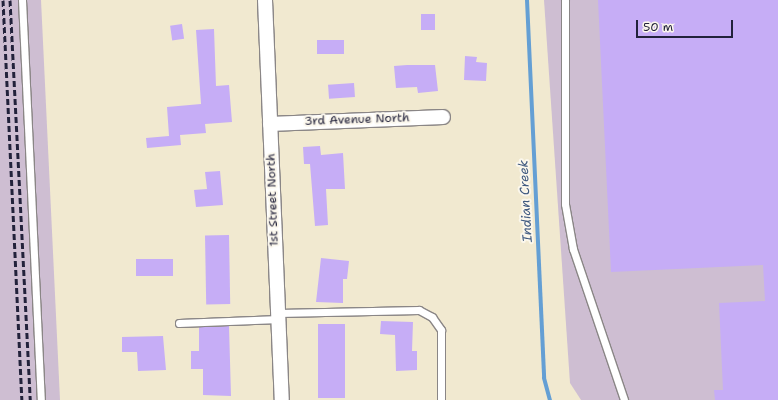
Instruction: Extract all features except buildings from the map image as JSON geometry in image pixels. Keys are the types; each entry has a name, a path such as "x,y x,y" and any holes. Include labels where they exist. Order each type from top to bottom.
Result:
{"street":[{"name":"1st Street North","path":"265,0 282,400"},
{"name":"3rd Avenue North","path":"270,124 443,117"}],"lane":[{"path":"22,0 41,400"},
{"path":"565,0 565,204 573,248 624,400"},
{"path":"179,323 278,316 419,310 432,317 441,330 441,400"}],"shaded area":[{"path":"0,0 41,0 60,400 0,400"},
{"path":"544,0 778,0 778,400 581,400 570,383"}],"waterway":[{"name":"Indian Creek","path":"527,0 544,378 550,400"}],"railway":[{"path":"3,0 22,400"},
{"path":"10,0 30,400"}]}
